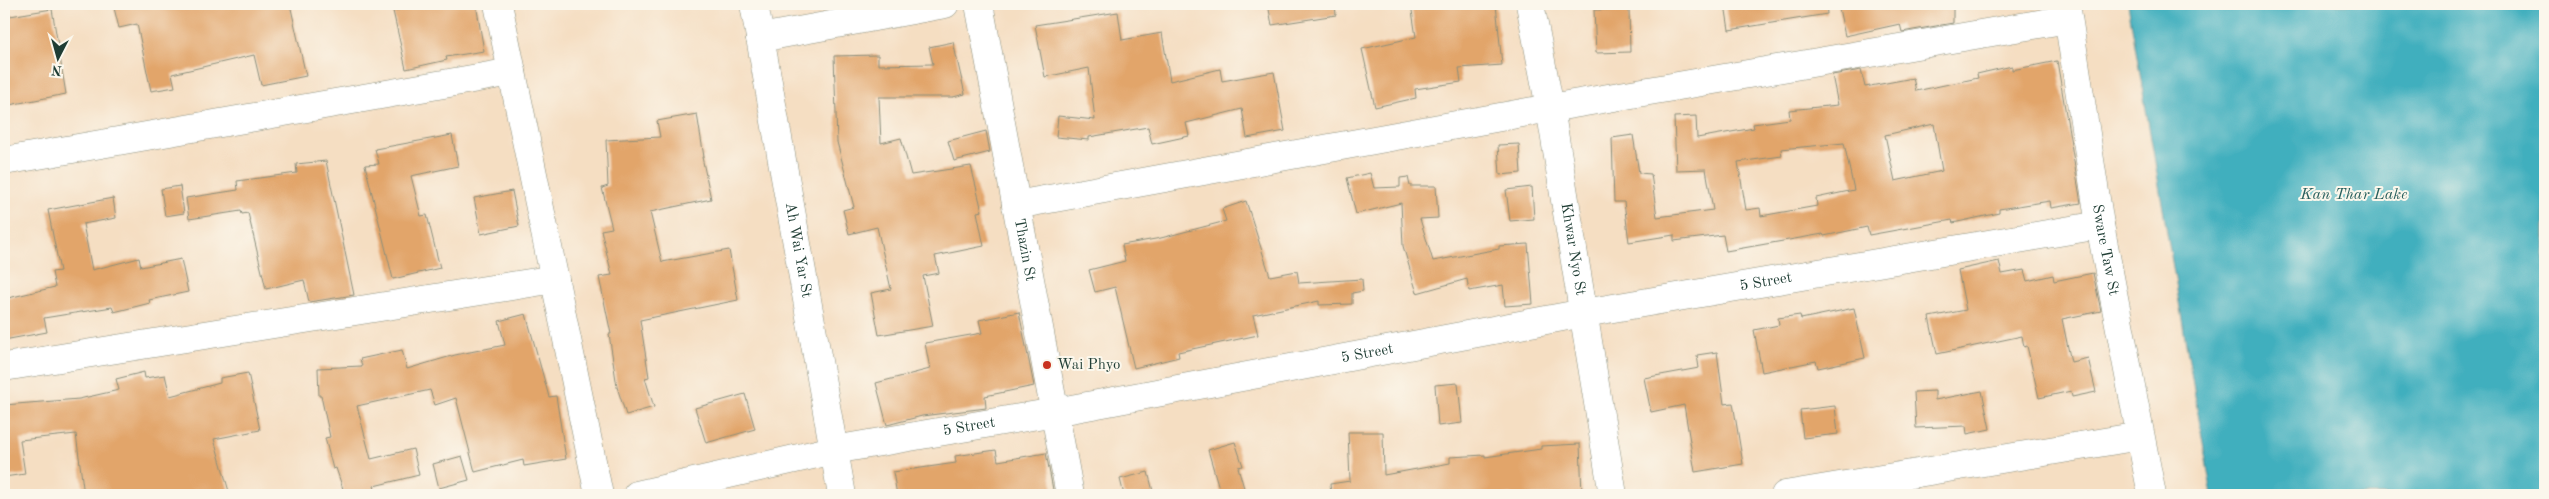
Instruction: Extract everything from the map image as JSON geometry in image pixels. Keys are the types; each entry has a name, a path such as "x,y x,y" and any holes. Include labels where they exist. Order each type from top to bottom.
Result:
{"street":[{"path":"498,4 600,495"},
{"name":"Ah Wai Yar St","path":"754,4 842,495"},
{"path":"760,38 945,4"},
{"name":"Thazin St","path":"979,4 1070,495"},
{"name":"Khwar Nyo St","path":"1530,4 1550,108 1613,495"},
{"path":"1016,205 1550,108 2067,11"},
{"name":"Sware Taw St","path":"2067,11 2100,225 2152,495"},
{"path":"4,161 512,72"},
{"name":"5 Street","path":"637,495 834,450 1055,412 1584,313 2100,225"},
{"path":"4,367 555,279"},
{"path":"1785,495 2140,436"}],"water":[{"name":"Kan Thar Lake","path":"2128,4 2545,4 2545,495 2212,495"}],"building":[{"path":"113,4 290,4 306,76 261,85 254,55 172,74 175,87 151,91 137,24 119,28"},
{"path":"423,4 476,4 484,51 446,57 447,60 406,69 393,11"},
{"path":"1268,4 1335,4 1336,15 1272,25"},
{"path":"1411,4 1496,4 1502,65 1459,68 1461,82 1415,89 1416,98 1375,107 1362,49 1416,37"},
{"path":"1725,4 1826,4 1827,14 1729,30"},
{"path":"1838,4 1953,4 1953,23 1902,32 1900,24 1845,36"},
{"path":"52,9 66,94 4,106 4,17"},
{"path":"1629,9 1630,52 1596,53 1594,10"},
{"path":"1118,12 1122,40 1162,33 1170,81 1220,69 1222,81 1274,72 1285,131 1247,138 1242,109 1186,123 1189,136 1152,144 1148,127 1089,137 1089,140 1056,137 1058,116 1095,120 1089,68 1045,77 1035,25"},
{"path":"953,42 965,94 953,97 879,97 881,143 901,138 911,175 971,166 982,211 977,212 984,246 935,256 939,273 923,276 933,326 879,335 871,293 891,289 877,227 849,234 843,210 854,207 837,142 834,56 878,55 878,65 933,64 929,47"},
{"path":"2057,61 2081,203 2051,208 2050,201 1999,209 1999,213 1953,223 1952,220 1869,235 1867,227 1824,236 1823,234 1726,251 1723,235 1674,241 1674,235 1629,242 1624,202 1614,202 1612,138 1633,135 1639,173 1651,174 1657,217 1713,210 1706,169 1676,170 1674,117 1696,116 1697,138 1754,128 1753,124 1790,119 1789,110 1838,105 1832,75 1861,70 1865,87 1913,78 1916,91 1978,78 1977,74 2012,66 2012,70","holes":["1934,124 1942,171 1895,181 1885,135","1844,143 1854,190 1816,198 1817,206 1761,216 1760,208 1746,210 1738,162 1782,156 1781,149"]},
{"path":"697,114 704,157 702,157 711,199 650,212 662,262 729,250 738,300 640,320 649,377 645,378 654,407 626,415 617,387 609,334 611,334 599,277 612,275 601,230 612,228 602,188 608,186 606,140 660,137 657,121"},
{"path":"986,131 990,152 954,161 948,141"},
{"path":"452,135 458,166 411,176 421,216 427,215 440,268 393,279 365,165 379,164 375,149"},
{"path":"1519,144 1521,173 1500,175 1498,145"},
{"path":"326,161 354,295 309,302 304,280 266,289 248,213 242,214 241,211 189,219 186,198 238,190 237,181 297,173 296,164"},
{"path":"1370,173 1374,188 1400,187 1400,178 1408,177 1410,186 1436,186 1438,218 1420,219 1433,261 1499,249 1499,246 1528,244 1533,304 1505,306 1503,285 1469,291 1467,279 1417,293 1403,246 1401,203 1356,214 1347,178"},
{"path":"180,186 184,213 165,216 161,189"},
{"path":"1532,187 1534,219 1510,221 1506,190"},
{"path":"512,191 519,226 481,234 474,198"},
{"path":"113,198 116,218 83,224 92,270 139,258 141,267 181,259 188,292 149,300 150,303 114,312 112,307 44,318 47,332 4,340 4,299 55,287 52,272 60,271 48,210"},
{"path":"1246,201 1270,276 1297,271 1299,283 1362,279 1363,291 1352,293 1352,304 1319,305 1319,301 1253,315 1258,335 1178,352 1179,357 1134,368 1115,287 1095,292 1089,270 1125,261 1122,245 1161,238 1226,221 1222,209"},
{"path":"1999,261 2002,274 2024,270 2027,281 2053,275 2054,281 2093,273 2101,311 2062,319 2071,362 2088,358 2096,392 2072,397 2071,391 2039,398 2027,346 2024,347 2022,336 1937,354 1929,317 1966,310 1958,270"},
{"path":"1854,308 1865,358 1818,368 1816,361 1762,372 1754,330 1779,325 1778,318 1800,315 1801,319"},
{"path":"1019,312 1034,386 985,396 986,408 922,416 887,425 876,383 930,369 925,343 982,333 979,320"},
{"path":"526,314 549,397 556,396 566,459 524,466 523,460 475,472 456,398 435,405 430,390 357,406 371,459 413,449 419,475 374,486 377,495 345,495 336,468 333,469 325,438 330,437 321,396 319,396 318,368 362,366 360,359 402,350 407,369 455,355 505,345 499,321"},
{"path":"1717,352 1724,404 1733,403 1743,464 1695,472 1684,405 1651,412 1644,378 1699,368 1697,355"},
{"path":"144,372 145,378 165,375 170,396 220,383 220,378 248,373 260,430 214,439 230,495 84,495 76,434 20,440 25,474 4,477 4,405 79,399 119,390 116,379"},
{"path":"1458,383 1462,423 1438,426 1435,385"},
{"path":"1935,391 1935,400 1982,391 1990,429 1967,434 1966,426 1916,428 1914,392"},
{"path":"745,394 755,429 706,443 695,408"},
{"path":"1835,406 1838,434 1803,438 1800,410"},
{"path":"1348,432 1383,432 1384,475 1450,463 1450,457 1485,455 1485,457 1541,449 1541,446 1580,444 1582,495 1331,495 1330,484 1350,481"},
{"path":"1235,442 1243,466 1238,467 1246,495 1221,495 1208,450"},
{"path":"996,450 998,461 1046,453 1054,495 897,495 893,472 956,463 955,456"},
{"path":"462,456 469,480 439,488 433,464"},
{"path":"1148,472 1154,495 1124,495 1120,479"}],"place":[{"name":"Wai Phyo","path":"1047,365"}]}
